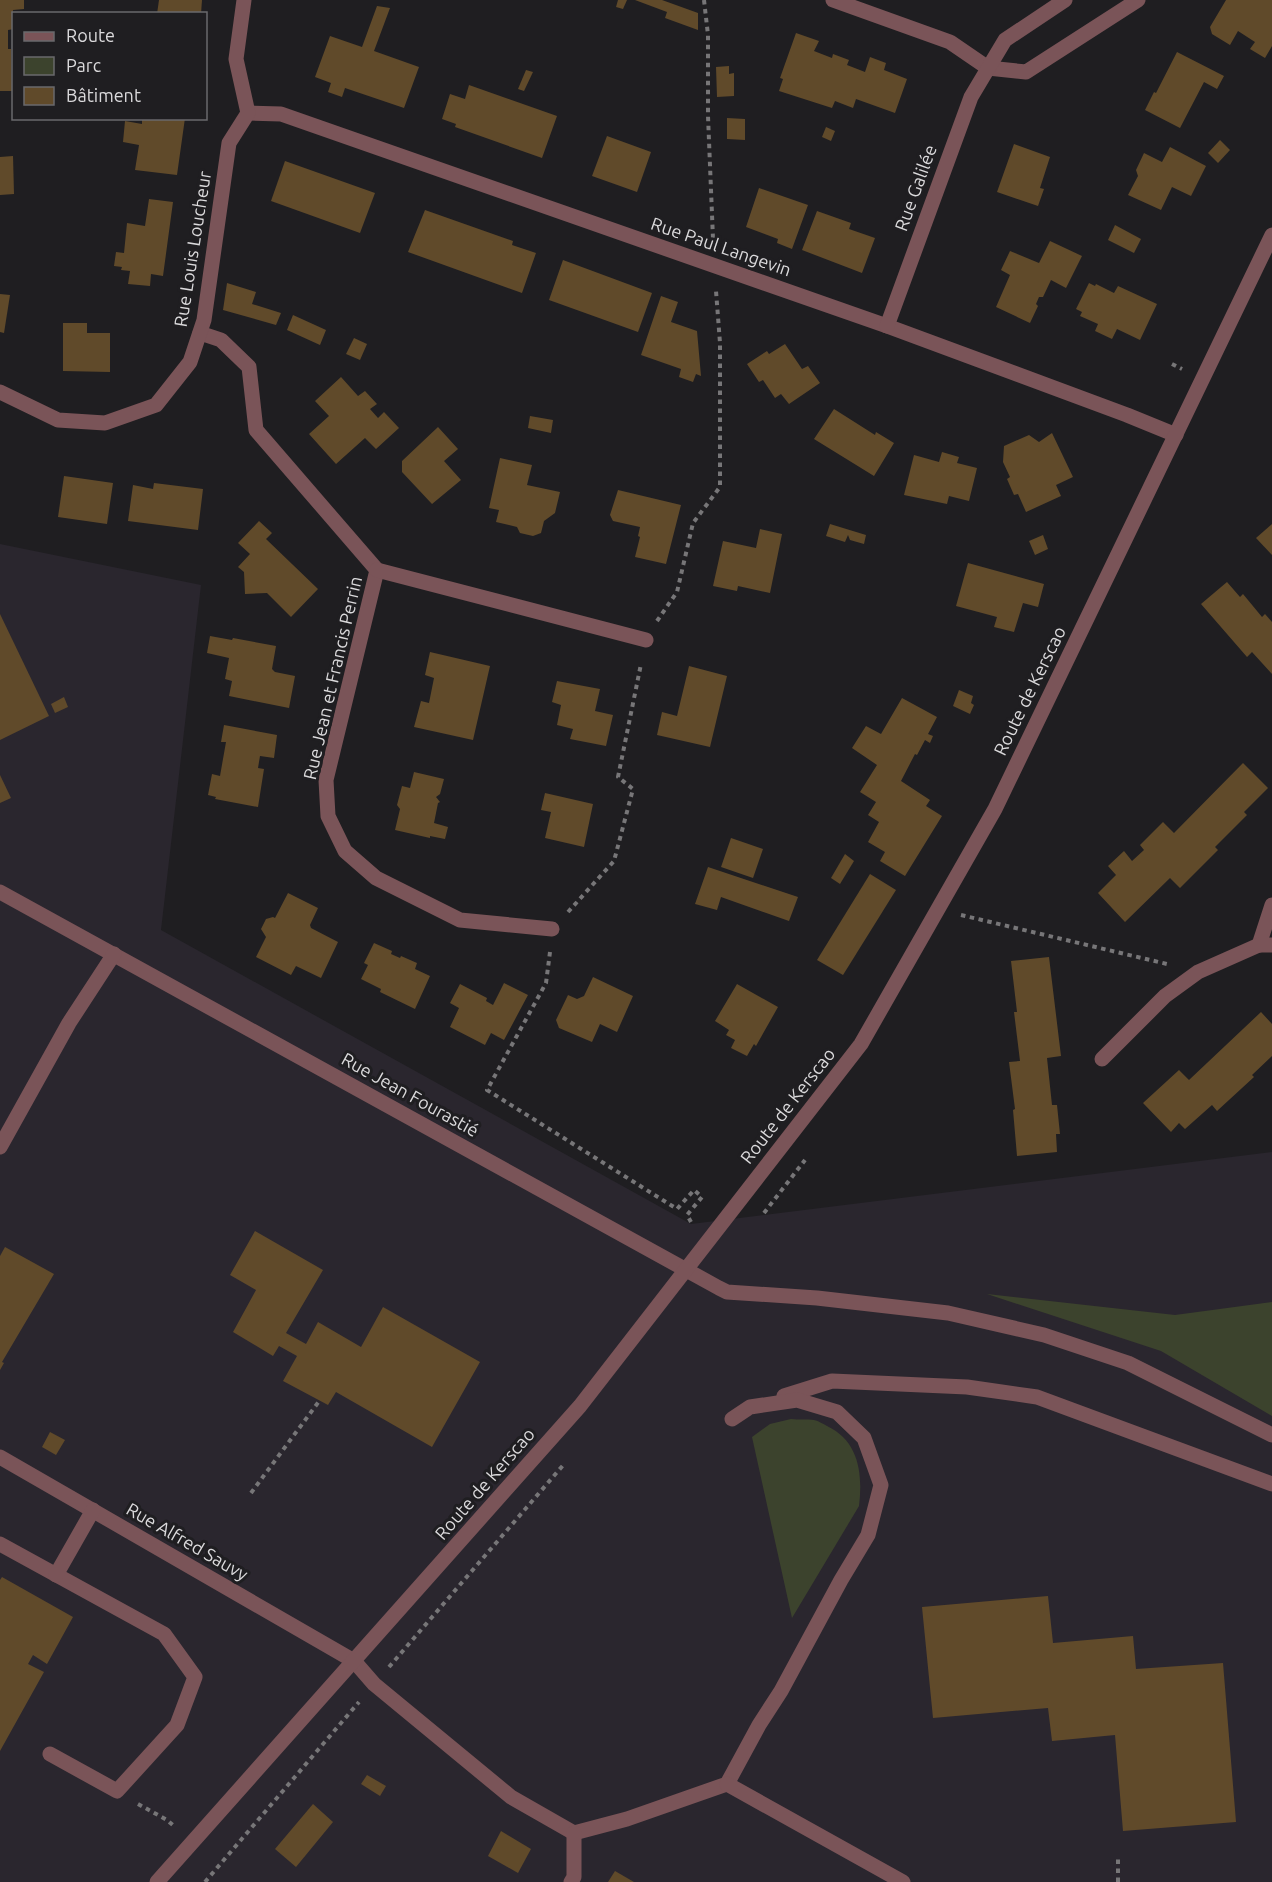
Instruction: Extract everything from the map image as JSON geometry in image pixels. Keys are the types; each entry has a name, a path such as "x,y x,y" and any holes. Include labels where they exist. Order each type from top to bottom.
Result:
{"street":[{"path":"244,0 236,59 248,113"},
{"path":"832,0 950,42 988,68 1026,72 1138,0"},
{"name":"Rue Galilée","path":"887,326 971,97 1005,40 1065,0"},
{"name":"Rue Paul Langevin","path":"248,113 281,114 887,326 1176,435"},
{"name":"Rue Louis Loucheur","path":"0,392 58,420 105,423 156,405 190,362 200,333 204,320 229,143 248,113"},
{"name":"Route de Kerscao","path":"157,1882 580,1406 861,1044 995,808 1272,235"},
{"name":"Rue Jean et Francis Perrin","path":"200,333 221,340 249,367 256,430 377,570 646,639"},
{"name":"Rue Jean et Francis Perrin","path":"377,570 326,780 328,816 345,851 376,878 460,920 552,929"},
{"name":"Rue Jean Fourastié","path":"0,892 727,1292 817,1298 948,1313 1044,1335 1128,1363 1272,1435"},
{"path":"1101,1059 1165,996 1198,972 1266,945 1272,905"},
{"path":"0,1147 69,1023 114,954"},
{"path":"732,1419 750,1407 832,1381 967,1387 1037,1397 1272,1484"},
{"path":"571,1882 574,1877 574,1833 627,1819 727,1784 868,1535 881,1485 864,1438 837,1412 798,1400 750,1407"},
{"name":"Rue Alfred Sauvy","path":"0,1457 354,1661 374,1684 512,1797 574,1833"},
{"path":"56,1575 93,1510"},
{"path":"0,1544 164,1634 195,1677 177,1725 117,1791 50,1754"},
{"path":"727,1784 903,1882"}],"path":[{"path":"704,0 708,35 708,116 720,343 720,487 693,524 677,592 646,639 618,777 633,789 614,861 552,929 546,983 487,1090 677,1209 694,1190 702,1197 687,1215 705,1245"},
{"path":"937,910 1072,940 1198,972"},
{"path":"251,1493 320,1400"},
{"path":"117,1791 167,1820"},
{"path":"205,1882 251,1828"},
{"path":"1118,1858 1118,1882"}],"shaded area":[{"path":"0,544 201,585 161,930 691,1224 1272,1152 1272,1882 0,1882"}],"green space":[{"path":"987,1294 1175,1315 1272,1302 1272,1416 1161,1351"},
{"path":"791,1419 816,1420 838,1432 852,1449 860,1482 859,1506 792,1618 752,1437 770,1424"}],"building":[{"path":"0,0 24,0 24,9 13,10 12,29 8,30 12,91 0,91"},
{"path":"159,0 202,0 201,12 157,12"},
{"path":"618,0 627,0 623,9 616,7"},
{"path":"635,0 662,0 698,13 698,30 665,18 667,12"},
{"path":"1226,0 1272,0 1272,46 1265,58 1250,49 1255,42 1238,31 1230,45 1212,34 1210,27"},
{"path":"377,6 390,8 374,51 419,67 404,108 345,88 342,97 328,92 331,83 315,77 330,36 362,47"},
{"path":"796,33 819,41 814,51 832,58 833,54 849,60 847,65 865,72 870,57 886,63 884,70 907,79 895,113 856,99 853,108 835,101 832,108 779,91 783,79 780,78"},
{"path":"1177,52 1224,76 1217,89 1204,82 1180,128 1145,110"},
{"path":"729,66 729,74 734,73 734,96 717,97 716,67"},
{"path":"526,70 533,72 524,91 518,89"},
{"path":"469,85 557,116 542,158 455,127 456,124 442,119 450,94 465,99"},
{"path":"727,118 745,119 745,140 727,139"},
{"path":"142,120 185,120 177,175 135,170 139,145 123,142 125,121 142,124"},
{"path":"826,127 835,131 831,141 822,137"},
{"path":"607,136 651,152 637,192 592,176"},
{"path":"1220,140 1230,150 1218,163 1208,153"},
{"path":"1014,144 1050,157 1040,188 1044,189 1038,206 997,192"},
{"path":"1170,147 1206,166 1191,196 1172,187 1161,210 1128,195 1138,176 1136,170 1144,153 1162,162"},
{"path":"13,156 14,194 0,195 0,157"},
{"path":"285,161 375,193 360,233 271,201"},
{"path":"759,188 808,205 792,249 777,243 778,239 746,227"},
{"path":"149,199 173,202 163,276 151,274 150,286 128,284 130,271 114,266 116,252 124,253 127,223 145,226"},
{"path":"425,210 513,241 512,245 536,253 522,293 408,252"},
{"path":"817,211 851,223 849,229 875,238 862,273 802,250"},
{"path":"1115,225 1141,239 1134,253 1108,240"},
{"path":"1050,241 1082,256 1066,288 1051,280 1043,297 1039,297 1036,304 1038,306 1030,323 996,307 1010,275 1001,270 1010,251 1039,263"},
{"path":"563,260 652,293 638,332 549,300"},
{"path":"227,283 256,292 252,304 281,313 276,325 223,310"},
{"path":"1089,283 1114,293 1118,286 1157,304 1140,340 1117,329 1112,339 1095,331 1098,324 1080,316 1082,312 1076,309"},
{"path":"0,294 10,295 4,333 0,332"},
{"path":"661,296 678,302 671,322 697,331 701,376 696,374 693,382 679,377 681,369 641,355"},
{"path":"293,315 326,330 320,345 287,330"},
{"path":"63,323 87,323 87,333 110,333 110,372 63,371"},
{"path":"354,338 367,344 360,360 346,354"},
{"path":"785,344 802,369 808,366 820,383 789,404 781,394 775,398 763,380 759,382 747,364 767,351 769,354"},
{"path":"341,377 358,396 365,391 377,404 370,409 378,418 384,412 399,428 376,449 365,438 336,464 309,434 329,416 315,401"},
{"path":"834,409 875,435 876,432 894,443 874,476 814,439"},
{"path":"530,416 553,420 551,433 528,428"},
{"path":"438,427 458,449 444,461 461,480 432,504 402,472 402,461"},
{"path":"1052,433 1073,477 1056,485 1061,496 1026,512 1018,494 1014,495 1007,479 1010,477 1003,462 1004,446 1029,435 1039,442"},
{"path":"942,452 959,457 957,463 977,468 969,501 949,496 947,504 904,495 914,455 939,462"},
{"path":"500,458 532,465 527,485 560,492 555,513 544,521 541,533 533,536 520,533 517,527 496,522 499,510 489,508"},
{"path":"64,476 113,483 107,524 58,517"},
{"path":"154,483 203,489 198,530 128,521 133,485 153,489"},
{"path":"618,490 681,505 666,564 635,557 640,527 613,521 610,515"},
{"path":"259,521 272,533 266,539 318,589 291,617 267,593 245,594 244,572 238,567 250,554 238,543"},
{"path":"830,524 866,535 864,544 850,540 848,535 845,542 826,536"},
{"path":"1272,524 1272,555 1256,538"},
{"path":"760,529 782,534 770,593 738,586 737,591 713,586 723,541 756,548"},
{"path":"1043,535 1048,549 1035,555 1029,541"},
{"path":"968,563 1044,584 1038,607 1023,603 1014,632 994,627 997,617 956,606"},
{"path":"1227,582 1240,597 1243,594 1262,617 1265,614 1272,622 1272,674 1252,652 1247,657 1201,604"},
{"path":"0,614 49,716 0,740"},
{"path":"210,636 276,646 272,669 275,672 295,676 289,708 229,696 232,681 225,679 229,658 207,653"},
{"path":"430,652 490,666 473,740 414,727 421,701 429,703 434,678 425,675"},
{"path":"689,666 727,676 710,747 657,735 662,712 677,716"},
{"path":"557,681 600,689 595,711 613,715 606,746 570,739 573,729 557,725 561,705 552,702"},
{"path":"959,690 973,696 971,703 974,705 970,714 953,706"},
{"path":"64,697 68,707 55,713 51,704"},
{"path":"902,698 937,717 928,734 933,736 930,743 925,740 901,781 930,800 926,806 942,816 905,876 880,861 885,852 868,842 879,822 868,815 876,802 860,792 877,765 852,748 866,726 881,734"},
{"path":"224,725 277,735 274,758 260,756 258,768 264,769 258,807 215,799 216,797 208,795 212,774 220,776 226,742 221,742"},
{"path":"1243,763 1268,788 1244,812 1247,815 1215,847 1218,850 1180,888 1170,878 1125,922 1098,893 1116,875 1108,866 1124,851 1132,861 1144,850 1140,845 1163,822 1174,833"},
{"path":"414,772 444,779 440,794 436,797 440,802 434,823 448,827 445,839 395,830 400,809 397,805 402,786 410,788"},
{"path":"0,775 11,798 0,803"},
{"path":"545,793 593,804 584,847 545,838 551,812 541,810"},
{"path":"731,838 763,849 753,878 721,867"},
{"path":"845,854 854,861 840,884 831,878"},
{"path":"708,867 798,897 789,921 721,897 717,910 695,904"},
{"path":"870,874 896,890 843,975 817,960"},
{"path":"288,893 318,908 310,925 311,928 338,942 321,978 296,966 291,975 256,957 266,937 261,929 266,919 275,918"},
{"path":"374,943 392,951 391,954 417,963 415,969 430,976 415,1009 380,992 381,989 361,979 368,965 364,963"},
{"path":"1049,957 1061,1056 1047,1058 1052,1105 1057,1105 1060,1134 1056,1134 1057,1152 1017,1156 1013,1110 1015,1109 1009,1062 1020,1061 1011,961"},
{"path":"593,977 633,996 617,1032 600,1024 592,1042 559,1028 556,1020 568,995 577,999 584,996"},
{"path":"504,983 528,995 504,1040 491,1033 485,1045 450,1027 459,1008 450,1003 460,984 487,998 486,1001 493,1005"},
{"path":"737,984 778,1007 756,1046 754,1044 747,1056 731,1048 735,1040 726,1035 729,1030 715,1021"},
{"path":"1261,1012 1272,1024 1272,1056 1252,1075 1254,1077 1217,1111 1212,1105 1185,1129 1179,1123 1171,1132 1143,1103 1179,1070 1189,1080"},
{"path":"255,1231 323,1270 286,1333 306,1344 318,1322 361,1347 383,1307 480,1362 432,1447 336,1392 328,1405 283,1381 297,1356 279,1346 273,1356 233,1332 256,1290 230,1275"},
{"path":"5,1247 54,1274 2,1362 4,1363 0,1370 0,1256"},
{"path":"50,1432 65,1440 56,1455 42,1447"},
{"path":"2,1577 73,1617 47,1664 33,1655 28,1664 44,1672 0,1751 0,1580"},
{"path":"1048,1596 1053,1643 1133,1636 1136,1669 1223,1663 1236,1822 1123,1831 1115,1735 1052,1741 1048,1708 933,1718 922,1607"},
{"path":"367,1775 386,1786 380,1796 361,1784"},
{"path":"313,1804 333,1822 296,1867 275,1849"},
{"path":"501,1831 531,1849 518,1873 488,1856"},
{"path":"615,1871 634,1882 608,1882"}]}
